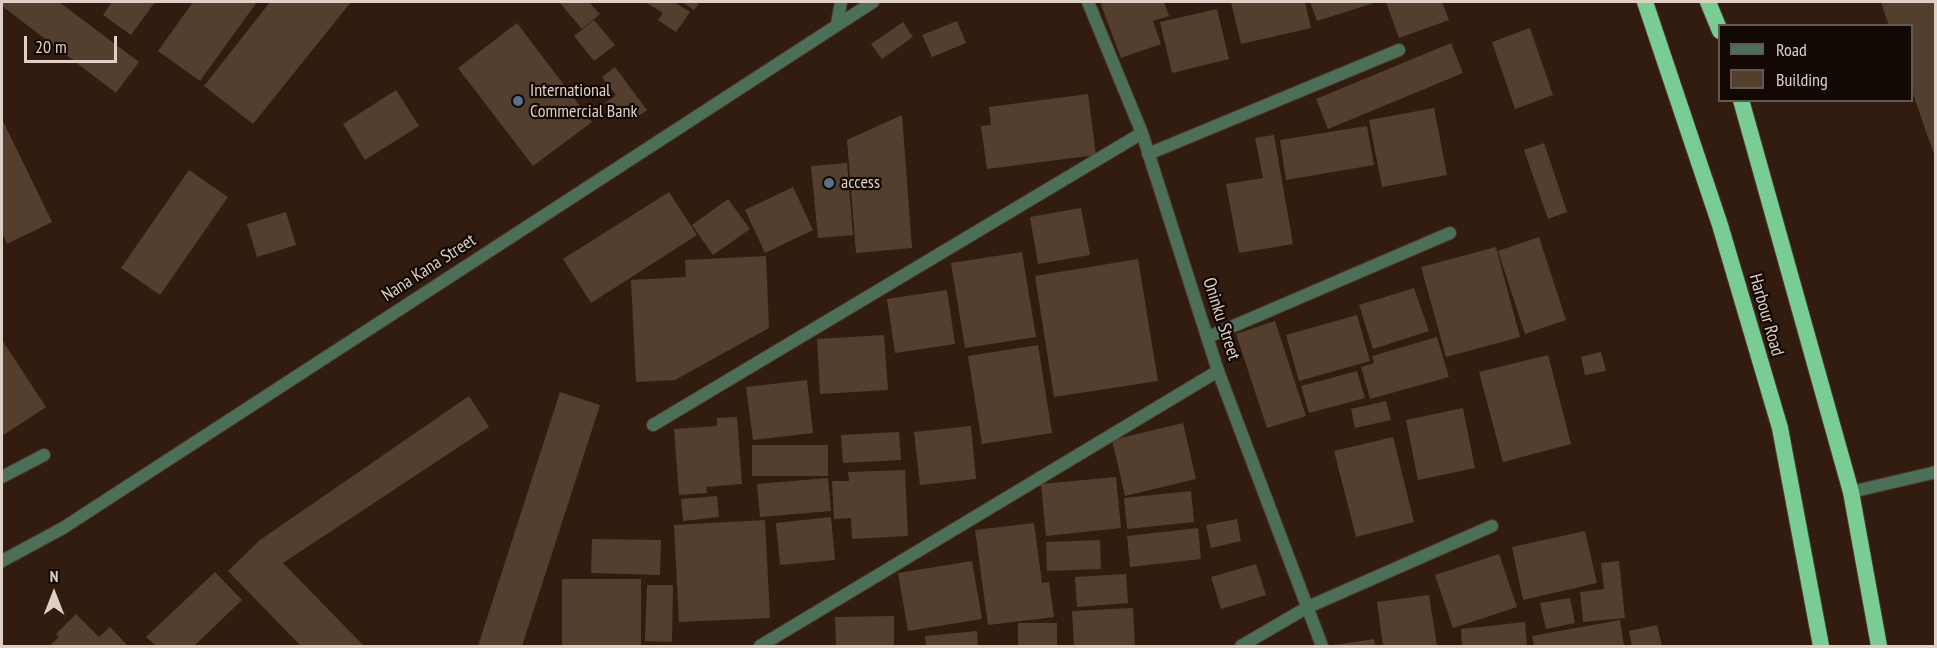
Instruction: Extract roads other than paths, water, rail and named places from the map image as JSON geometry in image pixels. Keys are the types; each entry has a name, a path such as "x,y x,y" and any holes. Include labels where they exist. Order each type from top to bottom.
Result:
{"highway":[{"name":"Harbour Road","path":"1645,2 1720,225 1780,428 1821,646"},
{"path":"1708,2 1718,28"},
{"name":"Harbour Road","path":"1742,102 1851,492 1880,646"}],"street":[{"path":"837,24 841,2"},
{"name":"Nana Kana Street","path":"2,561 63,528 873,2"},
{"name":"Oninku Street","path":"1088,2 1142,133 1218,371 1322,646"},
{"path":"1148,154 1399,50"},
{"path":"653,425 1142,133"},
{"path":"1208,337 1450,234"},
{"path":"760,646 1218,371"},
{"path":"2,477 44,455"},
{"path":"1851,492 1935,472"},
{"path":"1241,646 1308,607 1492,526"}],"place":[{"name":"International Commercial Bank","path":"518,101"},
{"name":"access","path":"829,183"}]}
